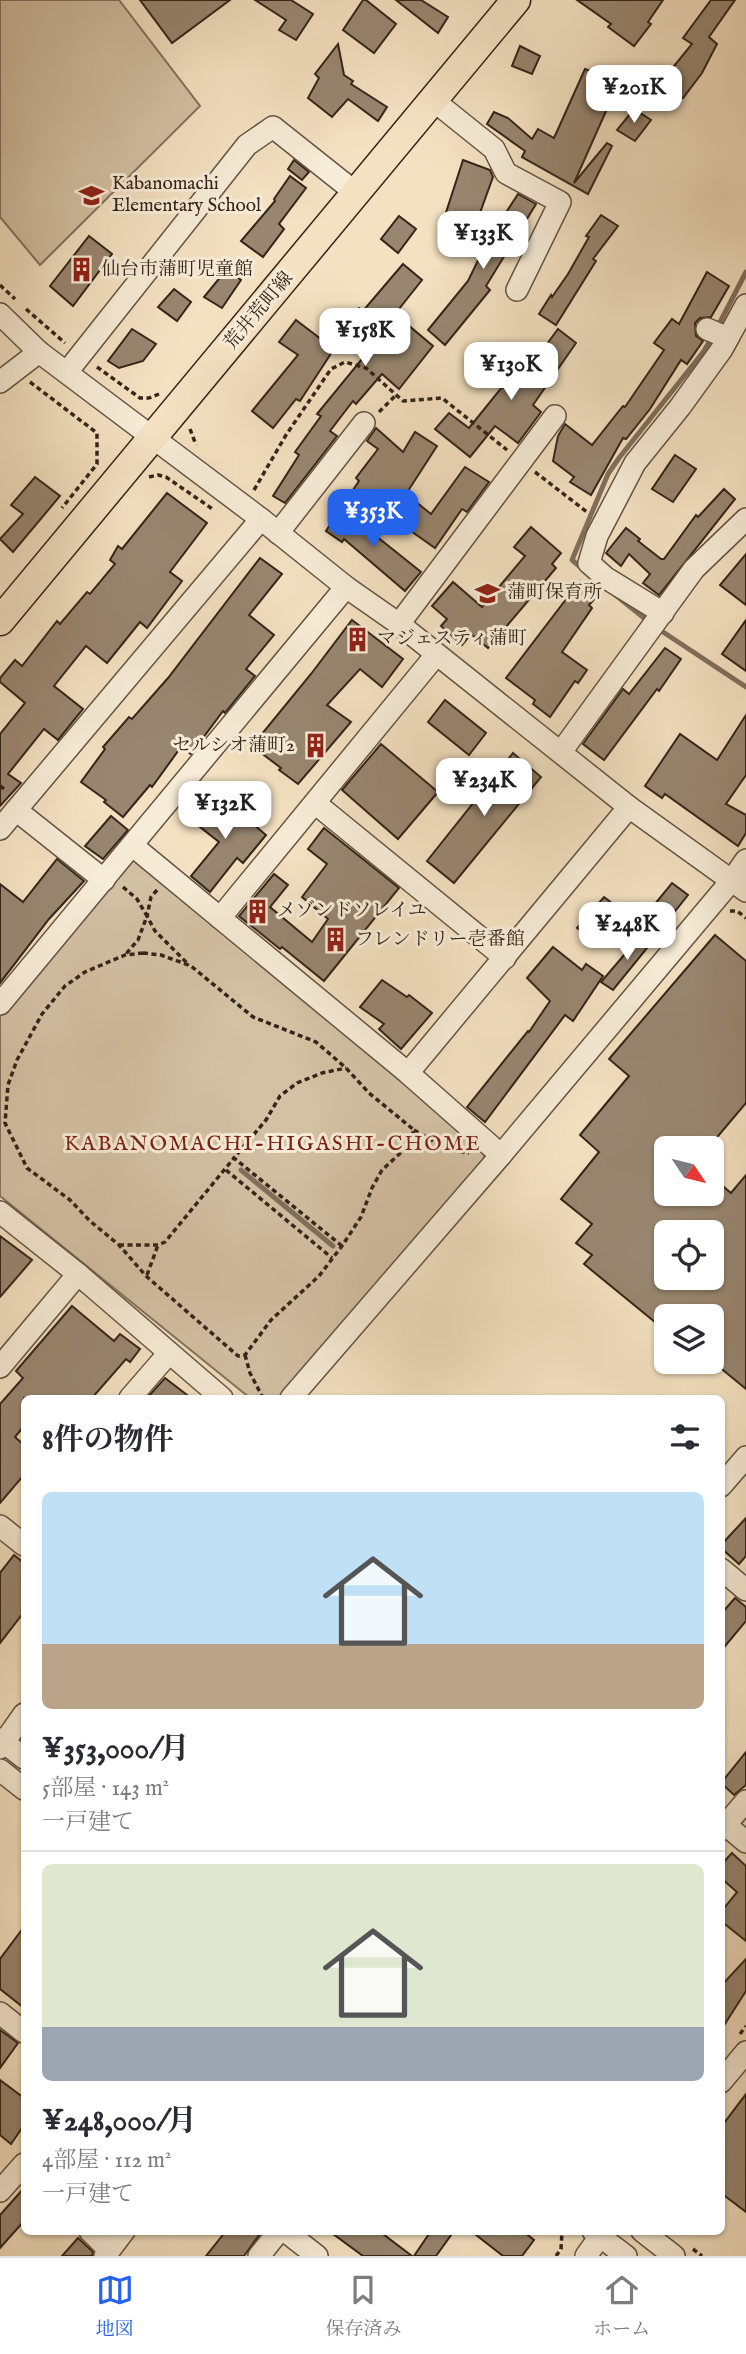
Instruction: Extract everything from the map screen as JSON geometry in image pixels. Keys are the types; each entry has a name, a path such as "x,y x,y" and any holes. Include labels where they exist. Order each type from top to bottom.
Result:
{"main road":[{"name":"荒井荒町線","path":"0,621 516,0"}],"street":[{"path":"433,100 494,149 506,173 560,202 517,290"},
{"path":"67,372 247,145 273,127 356,193"},
{"path":"656,621 589,563 597,536 635,463 680,407 728,338 746,305"},
{"path":"0,314 39,352 261,519 346,587 399,624 629,807 739,886"},
{"path":"707,329 728,338"},
{"path":"0,382 39,352"},
{"path":"399,624 555,416"},
{"path":"278,533 363,423"},
{"path":"0,829 261,519"},
{"path":"561,752 694,569 746,519"},
{"path":"0,1004 111,881 133,846 346,587"},
{"path":"220,918 436,655"},
{"path":"315,803 505,958"},
{"path":"408,1073 629,807"},
{"path":"16,810 111,881"},
{"path":"133,846 408,1073 491,1155"},
{"path":"293,1395 491,1155 739,886 746,860"},
{"path":"0,1212 78,1274 218,1395"},
{"path":"0,1367 78,1274"},
{"path":"133,1395 169,1353"},
{"path":"725,1481 746,1457"},
{"path":"725,1573 746,1590"},
{"path":"21,1718 1,1743 21,1756"},
{"path":"0,1770 21,1787"},
{"path":"725,1822 746,1801"},
{"path":"725,1827 746,1842"},
{"path":"0,2013 21,2030"},
{"path":"725,2077 746,2052"},
{"path":"0,2191 21,2169"},
{"path":"93,2235 107,2253 121,2235"},
{"path":"259,2256 276,2235"},
{"path":"290,2235 317,2256"},
{"path":"586,2256 598,2235"},
{"path":"601,2235 626,2256"},
{"path":"647,2235 674,2256"}],"path":[{"path":"0,285 80,354 140,398 149,398 164,391"},
{"path":"31,383 97,433 97,464 62,508"},
{"path":"190,420 190,428 199,450"},
{"path":"521,462 584,510"},
{"path":"141,479 158,475 166,477 217,512"},
{"path":"125,955 138,940 151,897 169,876"},
{"path":"111,881 137,899 155,932 253,1017 316,1042 369,1093 414,1130 447,1149 491,1155"},
{"path":"720,911 737,911 746,918"},
{"path":"191,966 161,955 125,955 85,972 65,986 42,1014 17,1060 8,1086 3,1122 27,1168 70,1200 90,1221 120,1245 146,1276 238,1356 245,1355 271,1320 319,1276 361,1217 372,1188 383,1170 408,1146 414,1130"},
{"path":"120,1245 158,1245 165,1242 266,1120 280,1096 297,1083 322,1073 346,1068"},
{"path":"0,1091 8,1086"},
{"path":"234,1158 342,1246"},
{"path":"226,1170 332,1258"},
{"path":"146,1276 158,1245"},
{"path":"245,1355 261,1395"},
{"path":"556,2256 561,2249 562,2235"}],"shaded area":[{"path":"0,0 119,0 200,106 40,265 0,217"},
{"path":"133,846 484,1147 484,1161 283,1395 246,1395 0,1196 0,1004"}],"building":[{"path":"140,0 230,0 172,43"},
{"path":"255,0 291,0 313,14 296,40 279,30 286,20"},
{"path":"363,0 396,24 374,53 343,30"},
{"path":"396,0 421,0 448,17 438,33"},
{"path":"577,0 663,0 648,22 651,24 634,46 608,27 611,24"},
{"path":"711,0 735,0 709,37 717,44 702,73 683,98 661,82 692,44 683,38"},
{"path":"338,44 344,75 353,81 351,84 387,107 378,121 348,99 332,117 308,98 319,78 315,74"},
{"path":"520,46 540,56 532,74 512,66"},
{"path":"585,69 619,82 574,183 607,143 612,146 588,194 522,157 525,151 487,124 494,112 508,118 532,139 538,129 554,138"},
{"path":"634,109 651,120 635,141 617,130"},
{"path":"294,160 309,172 302,180 288,169"},
{"path":"463,160 490,170 493,177 469,243 439,234"},
{"path":"290,176 306,188 279,224 284,229 263,257 241,241 275,201"},
{"path":"518,194 536,204 486,286 490,290 445,345 428,330 468,281 488,240"},
{"path":"601,215 618,226 593,259 596,261 556,325 539,314 568,274 589,237 586,236"},
{"path":"399,216 416,229 398,253 381,239"},
{"name":"仙台市蒲町児童館","path":"89,236 112,254 73,306 50,286"},
{"path":"403,264 422,280 395,314 433,346 399,389 382,374 356,404 353,401 330,431 337,436 285,503 273,496 299,455 295,452 321,416 317,414 367,353 339,332 359,308 363,311"},
{"path":"227,269 241,280 222,308 204,297"},
{"path":"707,272 729,286 711,317 700,318 695,323 696,336 703,341 687,364 681,360 650,409 626,439 623,438 591,495 570,482 574,477 553,461 558,436 565,424 592,445 623,406 625,407 664,350 654,343 672,319 679,324"},
{"path":"174,289 191,302 177,321 158,307"},
{"path":"296,320 334,349 300,401 296,399 273,428 252,411 298,355 279,342"},
{"path":"132,329 156,344 143,361 119,368 108,361"},
{"path":"558,329 576,343 533,405 541,412 518,443 495,426 470,457 435,429 449,413 469,428 502,387 511,393"},
{"path":"376,428 403,452 415,432 437,446 406,494 431,514 465,467 489,482 467,512 462,509 435,548 353,490 359,481 356,478 378,449 367,441"},
{"path":"675,455 696,469 673,502 652,489"},
{"path":"35,477 60,496 13,552 0,539 23,514 11,505"},
{"path":"724,489 735,499 659,595 643,583 650,574 629,554 621,566 606,553 626,528 640,539 638,541 664,559 696,515 698,517"},
{"path":"167,493 207,523 170,572 182,581 147,628 140,622 107,663 86,646 54,686 83,709 58,740 44,729 8,774 21,783 0,806 0,734 25,703 0,682 0,678 15,660 22,666 57,621 60,624 87,592 90,594 115,564 110,560 118,546 122,549"},
{"path":"341,508 421,572 405,591 344,539 342,542 326,531"},
{"path":"531,527 561,553 552,564 556,568 488,648 471,634 462,645 441,626 447,619 432,606 453,582 482,607 525,556 514,547"},
{"path":"746,554 746,605 720,585"},
{"path":"260,558 282,574 249,615 274,635 246,669 255,676 225,713 223,711 191,754 181,747 152,787 150,785 123,817 104,802 106,800 81,782 105,749 103,747 168,678"},
{"path":"580,581 597,596 589,605 592,608 562,652 587,670 578,683 575,681 550,717 533,704 535,700 506,678"},
{"path":"352,620 403,659 382,687 360,669 327,705 351,722 298,784 252,746"},
{"path":"746,620 746,671 722,654"},
{"path":"665,648 681,659 604,760 583,744 623,689 629,694"},
{"path":"445,700 486,733 469,755 428,722"},
{"path":"746,715 746,775 726,804 746,815 746,833 738,846 665,794 662,798 645,786 680,734 717,760"},
{"path":"381,744 438,792 398,839 342,790"},
{"path":"513,753 541,777 454,883 427,861"},
{"path":"218,794 266,835 243,863 237,858 210,892 191,876 219,842 195,823"},
{"path":"111,816 128,830 103,859 85,846"},
{"path":"324,828 399,888 324,981 239,916 274,874 288,885 270,907 312,942 328,919 302,897 327,864 308,849"},
{"path":"57,859 84,881 49,919 0,983 0,884 23,902"},
{"path":"672,883 688,895 656,935 640,922"},
{"path":"604,897 622,911 596,944 577,928"},
{"path":"642,934 652,942 613,990 601,982"},
{"path":"715,935 746,961 746,1103 718,1136 654,1136 654,1206 724,1206 724,1187 731,1193 746,1175 746,1389 724,1371 724,1304 654,1304 654,1321 584,1264 592,1255 576,1243 592,1224 561,1199 599,1152 580,1135 629,1076 609,1059"},
{"path":"553,947 582,970 586,964 603,976 573,1021 565,1015 485,1122 467,1107 529,1032 550,1001 527,978"},
{"path":"382,980 407,997 409,995 432,1013 401,1049 379,1029 384,1024 360,1007"},
{"path":"0,1236 32,1260 0,1297"},
{"path":"72,1306 114,1341 120,1334 140,1349 130,1362 126,1359 95,1395 21,1395 21,1430 15,1437 21,1442 21,1478 0,1503 0,1404 23,1378 16,1371"},
{"path":"165,1378 187,1395 150,1395"},
{"path":"746,1518 746,1556 739,1564 725,1552 725,1541"},
{"path":"14,1555 21,1561 21,1616 0,1643 0,1573"},
{"path":"735,1598 746,1607 746,1621 725,1646 725,1609"},
{"path":"746,1752 746,1785 734,1795 725,1787 725,1778"},
{"path":"732,1853 746,1866 746,1941 725,1924 725,1907 737,1892 725,1882 725,1861"},
{"path":"21,1931 21,2006 0,1989 0,1959"},
{"path":"746,1959 746,1991 725,2024 725,1982"},
{"path":"0,2030 18,2043 0,2068"},
{"path":"0,2080 21,2096 21,2129 11,2144 0,2135"},
{"path":"746,2094 746,2212 725,2196 725,2122"},
{"path":"21,2191 21,2224 0,2248 0,2215"},
{"path":"223,2235 259,2235 244,2256 206,2256"},
{"path":"334,2235 384,2235 412,2256 363,2256"},
{"path":"428,2235 451,2235 436,2256 414,2256"},
{"path":"476,2235 528,2235 534,2240 522,2256 503,2256"},
{"path":"78,2238 93,2252 92,2256 62,2256"}],"waterway":[{"path":"717,328 746,272"},
{"path":"584,570 572,560 608,474 712,337"},
{"path":"613,593 649,622"},
{"path":"657,628 746,687"},
{"path":"241,1170 333,1246"}],"place":[{"name":"Kabanomachi Elementary School","path":"92,195"},
{"name":"仙台市蒲町児童館","path":"81,270"},
{"name":"蒲町保育所","path":"487,593"},
{"name":"マジェスティ蒲町","path":"357,639"},
{"name":"セルシオ蒲町2","path":"315,746"},
{"name":"メゾンドソレイユ","path":"257,911"},
{"name":"フレンドリー壱番館","path":"335,940"}],"district":[{"name":"KABANOMACHI-HIGASHI-CHOME","path":"273,1144"}]}
